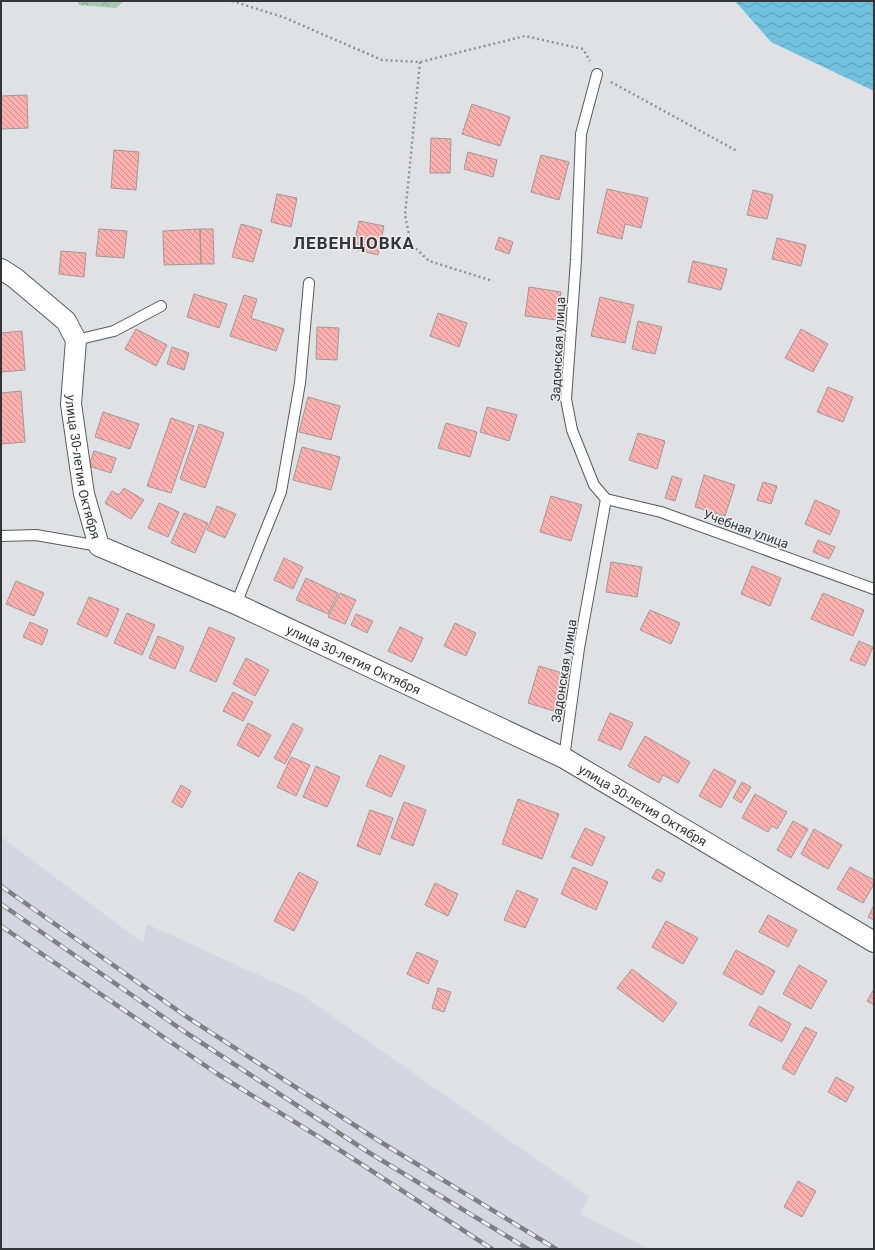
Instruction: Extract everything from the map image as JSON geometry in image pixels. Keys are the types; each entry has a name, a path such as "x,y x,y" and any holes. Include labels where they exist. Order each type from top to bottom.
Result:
{"street":[{"path":"1,269 15,278 66,321 76,340"},
{"name":"улица 30-летия Октября","path":"76,340 71,404 84,494 99,546 236,604 564,758 874,942"}],"lane":[{"name":"Задонская улица","path":"564,758 579,648 606,499 594,485 572,430 566,399 576,260 581,134 597,74"},
{"path":"236,604 281,492 300,383 309,283"},
{"path":"76,340 114,331 161,306"},
{"name":"Учебная улица","path":"606,499 661,512 874,589"},
{"path":"1,536 36,535 99,546"}],"path":[{"path":"232,1 283,17 382,60 420,62 525,36 582,49 597,74 737,151"},
{"path":"420,62 405,215 411,244 429,261 493,281"}],"shaded area":[{"path":"1,837 143,943 147,924 302,995 589,1196 580,1214 649,1249 1,1249"}],"green space":[{"path":"77,1 124,1 116,8 79,5"}],"water":[{"path":"735,1 874,1 874,91 771,42"}],"building":[{"path":"27,95 28,128 1,129 1,96"},
{"path":"472,104 510,117 500,146 462,134"},
{"path":"431,138 451,139 450,173 430,173"},
{"path":"114,150 139,152 136,190 111,188"},
{"path":"468,152 497,160 493,177 464,169"},
{"path":"541,155 569,162 559,200 531,192"},
{"path":"607,189 648,198 641,228 625,224 622,239 597,233"},
{"path":"753,190 773,195 767,219 747,215"},
{"path":"277,194 297,198 291,227 271,222"},
{"path":"359,221 384,226 378,255 353,249"},
{"path":"241,224 262,230 253,262 232,257"},
{"path":"99,229 127,231 124,258 96,256"},
{"path":"200,229 213,229 214,264 201,264"},
{"path":"200,229 201,264 164,265 163,231"},
{"path":"499,237 513,242 509,254 495,249"},
{"path":"777,238 806,245 801,266 772,259"},
{"path":"61,251 86,253 84,277 59,274"},
{"path":"693,261 727,269 721,290 688,282"},
{"path":"529,287 561,292 557,320 525,316"},
{"path":"194,294 227,304 219,328 187,317"},
{"path":"244,295 257,299 251,318 284,329 276,351 230,336"},
{"path":"600,297 634,305 625,343 591,336"},
{"path":"438,313 467,323 459,347 430,336"},
{"path":"638,321 662,327 655,354 632,349"},
{"path":"317,327 339,328 337,360 316,359"},
{"path":"136,329 167,345 156,366 125,349"},
{"path":"801,329 828,344 813,372 785,358"},
{"path":"22,331 25,370 1,372 1,333"},
{"path":"172,347 189,353 184,370 167,364"},
{"path":"828,387 853,397 843,422 817,412"},
{"path":"21,391 25,442 1,444 1,393"},
{"path":"308,397 340,406 331,440 299,432"},
{"path":"487,407 517,415 509,441 480,432"},
{"path":"103,412 139,424 130,449 95,437"},
{"path":"171,418 194,426 171,493 147,486"},
{"path":"446,423 477,432 470,457 438,448"},
{"path":"199,424 224,433 205,488 180,479"},
{"path":"638,433 665,441 657,469 629,460"},
{"path":"302,447 340,457 331,490 293,480"},
{"path":"94,451 116,458 111,473 89,466"},
{"path":"704,475 735,485 725,516 695,507"},
{"path":"672,476 682,479 675,501 665,498"},
{"path":"763,482 777,486 771,504 757,500"},
{"path":"124,488 144,500 131,519 105,503 112,491 119,495"},
{"path":"551,496 582,505 571,541 540,532"},
{"path":"815,500 840,511 830,535 805,524"},
{"path":"159,503 179,512 168,537 148,528"},
{"path":"217,506 236,514 225,538 207,530"},
{"path":"184,513 208,523 195,553 171,543"},
{"path":"818,540 835,547 829,559 813,552"},
{"path":"284,558 303,567 293,589 274,580"},
{"path":"611,562 642,567 637,597 606,592"},
{"path":"752,566 781,578 770,606 741,594"},
{"path":"306,578 338,593 328,614 296,600"},
{"path":"16,581 44,593 34,616 6,604"},
{"path":"340,593 356,600 345,624 328,617"},
{"path":"823,593 864,610 853,636 811,619"},
{"path":"89,597 119,609 107,637 77,624"},
{"path":"650,610 680,623 671,644 640,630"},
{"path":"127,613 155,625 142,655 114,643"},
{"path":"356,614 373,621 367,633 351,625"},
{"path":"30,622 48,630 42,645 23,637"},
{"path":"455,623 476,633 466,656 444,646"},
{"path":"209,627 235,638 216,682 190,671"},
{"path":"400,627 423,638 412,662 388,651"},
{"path":"158,636 184,647 175,669 149,658"},
{"path":"859,641 873,647 865,666 850,660"},
{"path":"246,658 269,670 255,696 233,684"},
{"path":"539,666 572,676 560,713 528,703"},
{"path":"233,692 253,702 243,721 223,711"},
{"path":"610,713 633,723 621,750 598,740"},
{"path":"248,723 271,735 259,757 237,745"},
{"path":"293,723 303,729 285,764 274,758"},
{"path":"645,736 690,762 678,783 663,775 659,783 628,766"},
{"path":"380,755 405,766 391,797 366,786"},
{"path":"291,757 310,765 296,796 277,787"},
{"path":"316,766 340,777 327,807 303,797"},
{"path":"714,769 736,781 721,808 699,796"},
{"path":"742,782 751,787 741,803 733,798"},
{"path":"181,785 191,791 182,808 172,802"},
{"path":"755,794 787,812 777,829 772,826 768,832 742,818"},
{"path":"518,799 559,814 542,859 502,844"},
{"path":"404,802 426,810 413,846 391,838"},
{"path":"370,810 393,818 380,855 357,846"},
{"path":"793,821 808,829 791,858 777,850"},
{"path":"585,828 605,837 592,866 571,857"},
{"path":"814,829 842,845 828,869 801,854"},
{"path":"573,867 608,882 596,910 561,894"},
{"path":"850,867 874,880 874,884 863,903 837,889"},
{"path":"657,869 665,873 661,882 652,878"},
{"path":"299,872 318,882 294,931 274,921"},
{"path":"435,883 458,894 448,916 425,905"},
{"path":"517,890 538,899 525,928 504,920"},
{"path":"874,905 874,920 868,917"},
{"path":"768,915 797,930 788,947 759,932"},
{"path":"666,921 698,938 683,964 652,947"},
{"path":"736,950 775,971 762,995 723,974"},
{"path":"417,952 438,961 428,984 407,974"},
{"path":"799,965 827,981 811,1009 783,994"},
{"path":"632,969 677,1003 663,1022 617,988"},
{"path":"438,988 451,992 444,1012 432,1008"},
{"path":"874,989 874,1005 867,1001"},
{"path":"759,1006 791,1024 782,1042 749,1025"},
{"path":"805,1027 817,1033 794,1075 782,1068"},
{"path":"836,1077 854,1087 846,1102 828,1092"},
{"path":"798,1181 816,1191 802,1217 784,1207"}],"railway":[{"path":"1,886 187,1017 379,1141 556,1249"},
{"path":"1,904 182,1030 368,1152 528,1249"},
{"path":"1,926 216,1073 338,1149 492,1249"}],"district":[{"name":"ЛЕВЕНЦОВКА","path":"354,243"}]}
